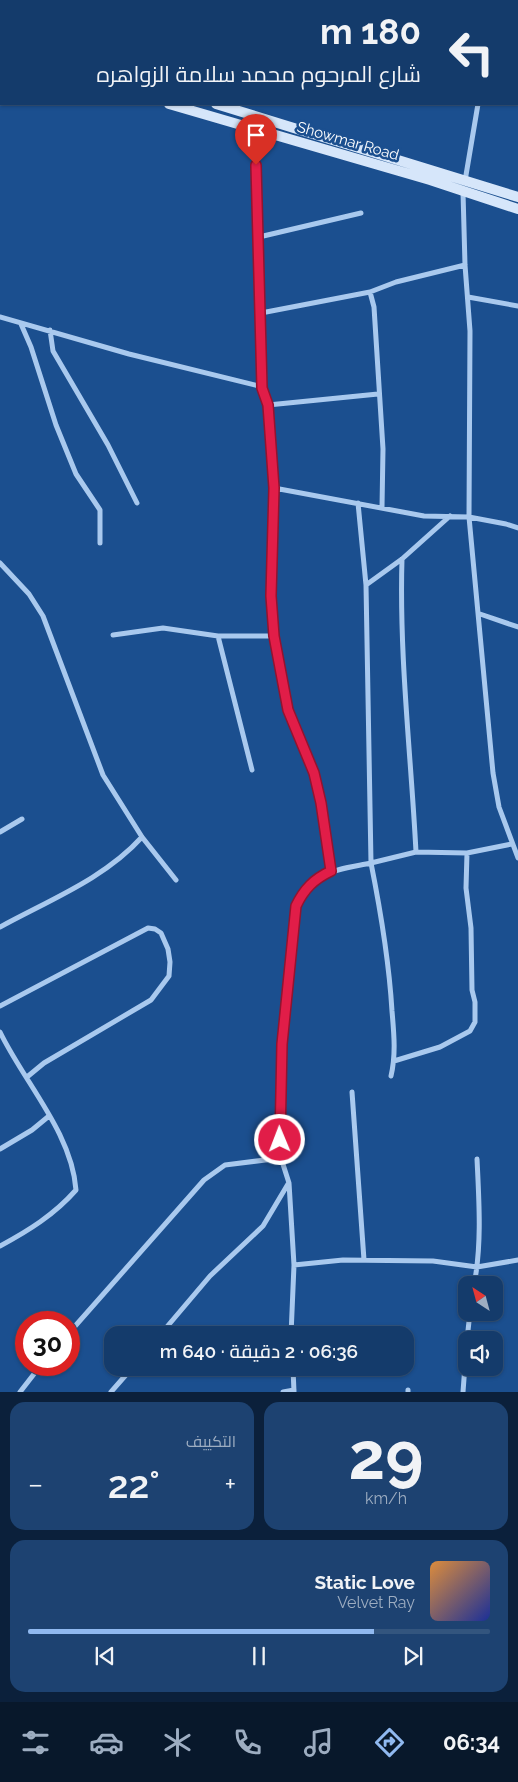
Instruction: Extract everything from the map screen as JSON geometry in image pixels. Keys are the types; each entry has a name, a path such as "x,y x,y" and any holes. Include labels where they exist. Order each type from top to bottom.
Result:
{"main road":[{"name":"Showmar Road","path":"172,105 464,186 518,197"},
{"name":"Showmar Road","path":"235,106 256,117 383,153 518,209"}],"street":[{"path":"478,105 464,186 470,378 469,517 480,614 493,773 499,808 518,858"},
{"path":"256,117 254,129 259,236 262,388 268,405 274,488 271,596 274,636 288,710 314,773 321,803 331,871"},
{"path":"259,236 361,214"},
{"path":"261,312 370,292 396,282 465,265"},
{"path":"370,292 374,307 378,394 384,448 382,507"},
{"path":"468,298 518,306"},
{"path":"0,316 21,324 50,330 129,354 262,388"},
{"path":"21,324 31,347 56,426 76,474 100,510 100,544"},
{"path":"50,330 53,351 108,445 136,503"},
{"path":"268,405 378,394"},
{"path":"274,488 424,516 469,517 518,528"},
{"path":"358,503 366,586 371,863 384,929 390,982 394,1061 391,1076"},
{"path":"366,586 402,559 450,516"},
{"path":"402,559 400,585 416,852"},
{"path":"0,563 29,594 43,616 103,775 142,837 176,880"},
{"path":"480,614 518,627"},
{"path":"113,635 163,628 218,636 274,636"},
{"path":"218,636 252,770"},
{"path":"0,832 22,819"},
{"path":"0,927 91,878 125,855 142,837"},
{"path":"292,1326 294,1265 289,1183 281,1158 280,1086 282,1044 296,906 302,894 315,879 331,871 416,852 467,853 512,844"},
{"path":"394,1061 440,1047 470,1032 475,1022 475,1002 472,990 471,928 466,888 467,853"},
{"path":"0,1006 148,928 156,929 161,933 168,949 168,976 152,1000 51,1059 27,1077"},
{"path":"0,1246 38,1224 62,1205 76,1190 74,1172 49,1116 1,1034"},
{"path":"352,1092 364,1260"},
{"path":"0,1149 32,1130 49,1116"},
{"path":"80,1321 204,1180 225,1165 281,1158"},
{"path":"476,1276 479,1217 477,1159"},
{"path":"168,1326 210,1276 263,1226 289,1183"},
{"path":"294,1265 364,1260 433,1261 477,1268 518,1260"},
{"path":"20,1392 32,1376"},
{"path":"111,1392 125,1376"},
{"path":"283,1392 294,1391 293,1376"},
{"path":"463,1392 464,1376"}],"route":[{"path":"256,165 262,388 268,405 270,461 274,488 271,596 274,636 288,710 299,741 314,773 321,803 331,871 315,879 302,894 296,906 282,1044 280,1140"}]}
